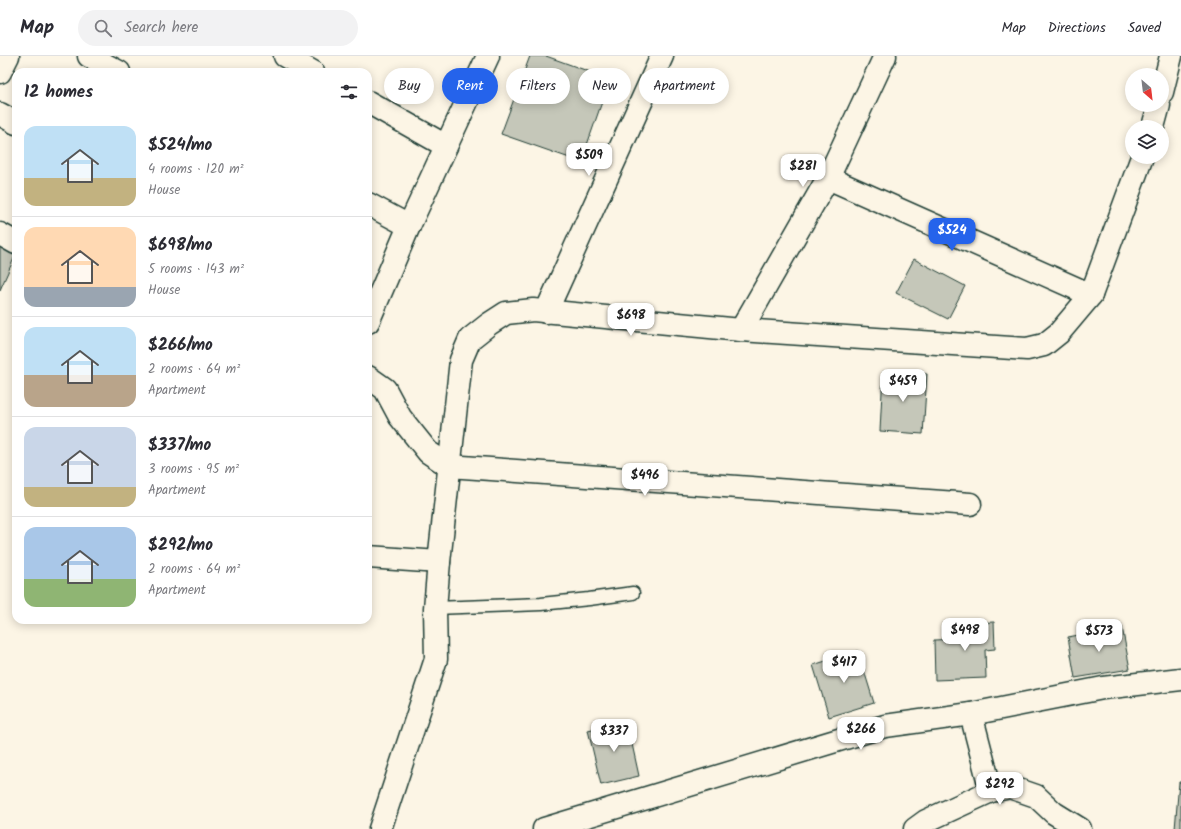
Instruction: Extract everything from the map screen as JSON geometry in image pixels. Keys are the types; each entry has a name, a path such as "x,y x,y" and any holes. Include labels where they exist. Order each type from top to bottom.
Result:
{"street":[{"path":"0,72 8,56"},
{"path":"89,56 112,68"},
{"path":"285,56 306,68"},
{"path":"372,307 488,56"},
{"path":"546,312 662,56"},
{"path":"741,330 828,178 885,56"},
{"path":"1168,68 1171,56"},
{"path":"372,104 446,146"},
{"path":"0,114 12,121"},
{"path":"380,829 436,659 435,608 449,466 461,360 470,339 506,313 533,310 741,330 1027,349 1044,345 1060,333 1091,295 1139,164"},
{"path":"828,178 1091,295"},
{"path":"372,206 409,226"},
{"path":"0,234 12,241"},
{"path":"372,380 385,389 400,417 428,452 449,466 970,504"},
{"path":"372,557 439,562"},
{"path":"546,829 886,726 971,714 1103,688 1181,679"},
{"path":"971,714 991,791"},
{"path":"915,829 926,822 991,791 1010,787 1036,796 1054,813 1080,829"}],"lane":[{"path":"435,608 541,604 633,593"}],"building":[{"path":"530,56 546,56 579,68 578,68 578,104 601,104 581,162 501,134 512,104 570,104 570,68 526,68"},
{"path":"0,247 12,252 12,263 0,290"},
{"path":"914,259 965,286 948,319 896,293"},
{"path":"883,372 927,374 923,434 880,431"},
{"path":"994,622 995,649 985,650 986,678 935,680 934,640 957,639 957,624"},
{"path":"1122,627 1130,669 1075,678 1068,637"},
{"path":"858,651 874,703 829,717 813,665"},
{"path":"627,721 639,776 601,785 588,730"},
{"path":"1179,782 1181,782 1181,829 1175,829"}]}
